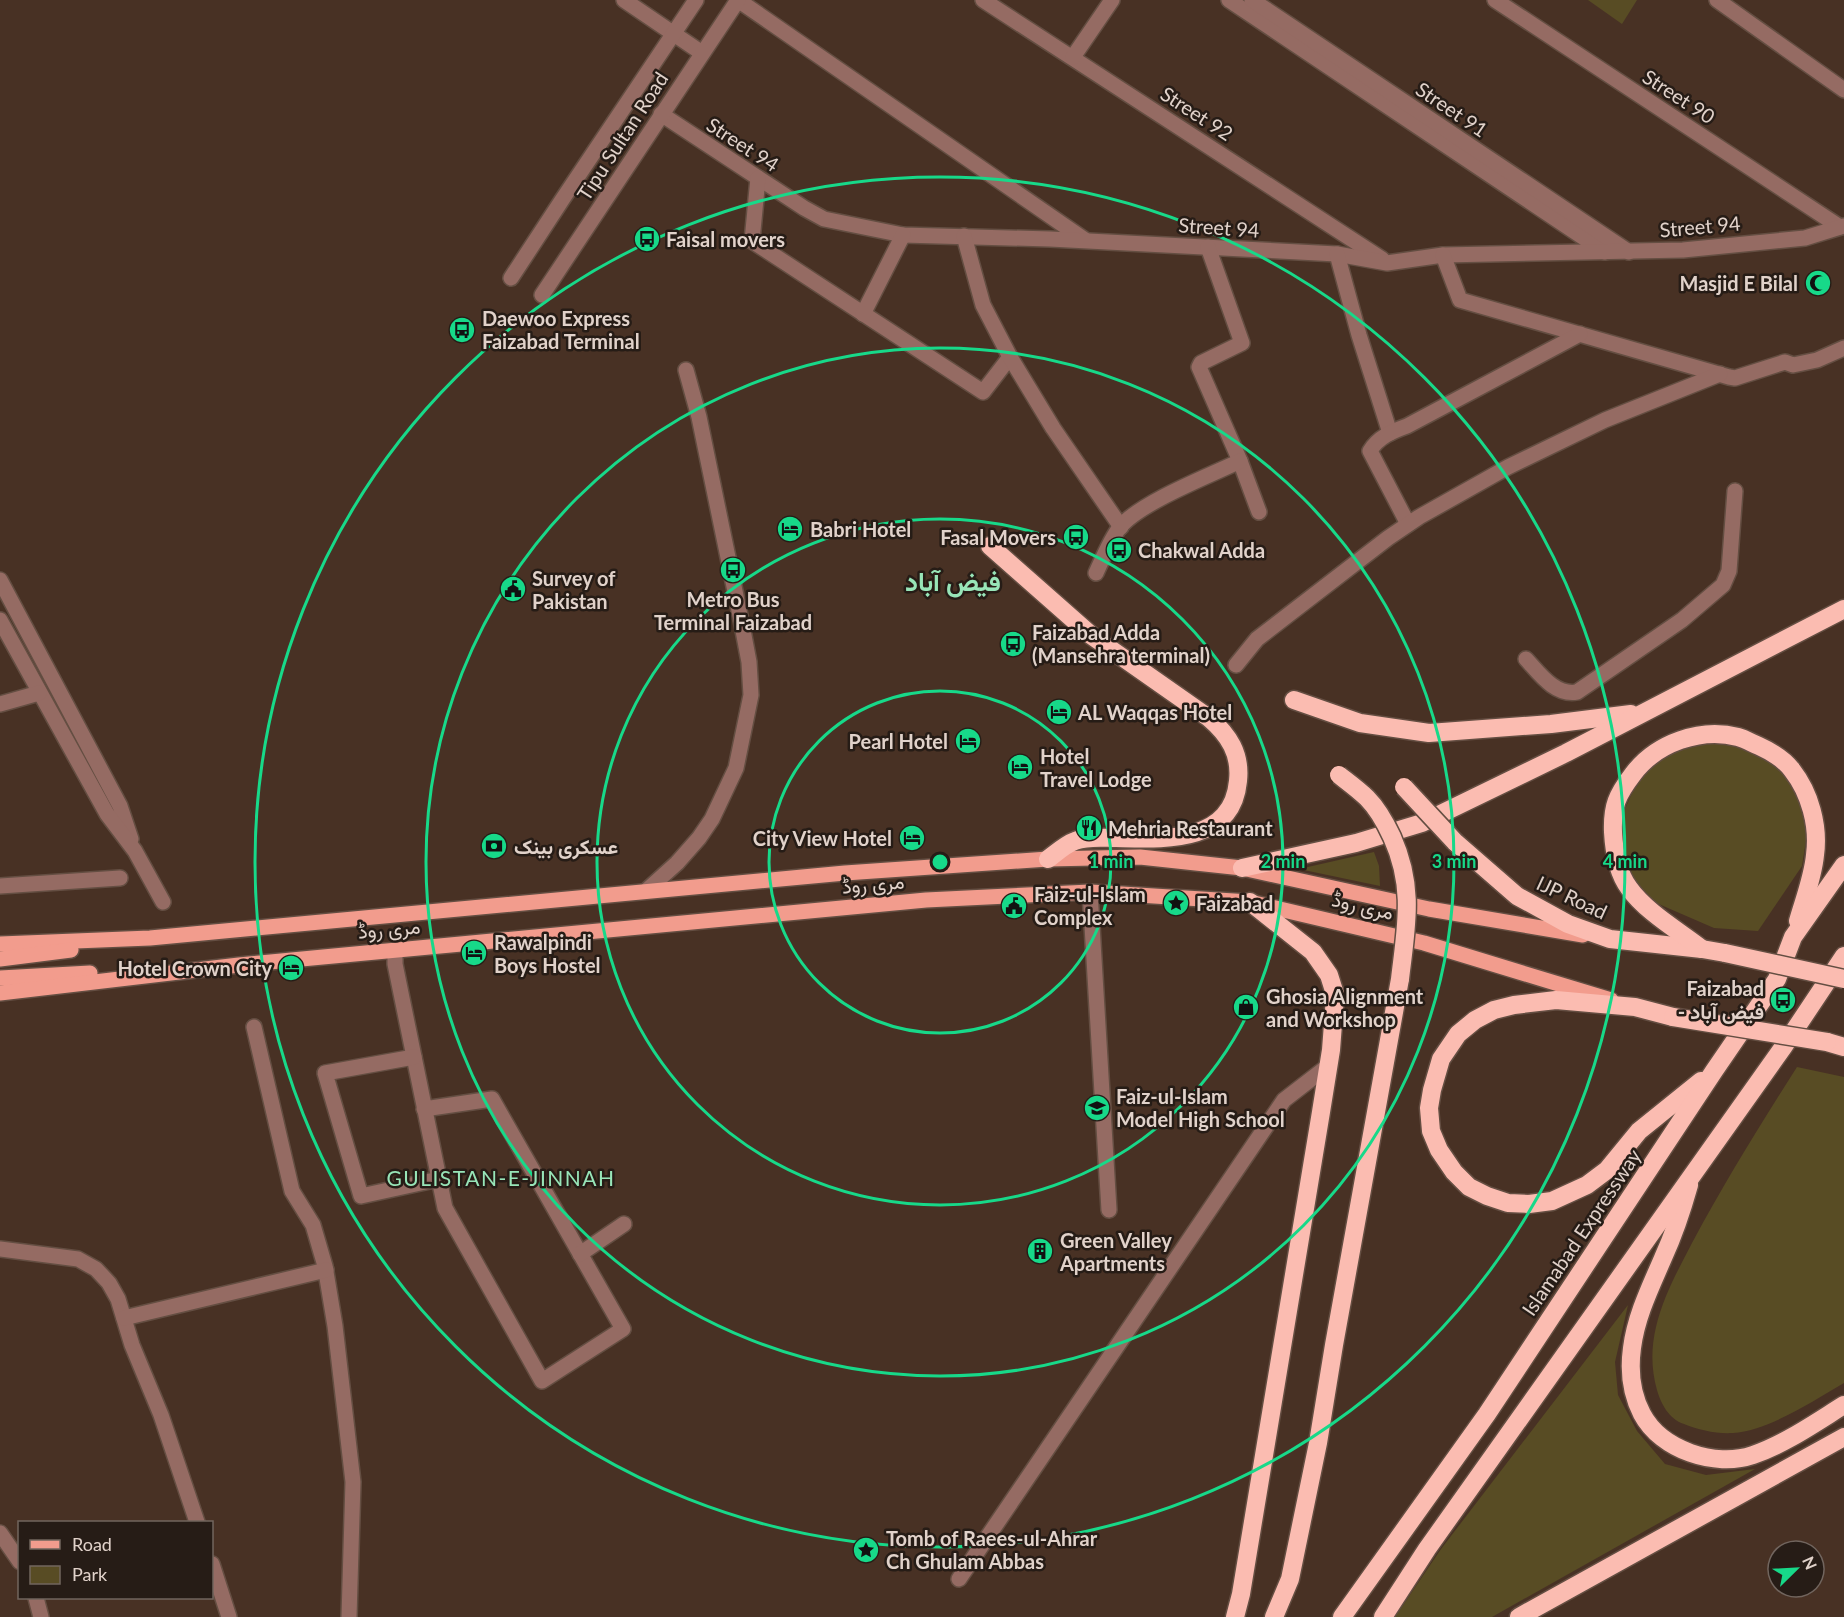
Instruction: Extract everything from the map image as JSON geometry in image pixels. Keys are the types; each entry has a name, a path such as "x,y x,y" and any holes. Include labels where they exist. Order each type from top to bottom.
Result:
{"highway":[{"path":"990,546 1092,636 1222,729 1233,743 1239,767 1237,794 1232,807 1219,822 1199,833 1154,839 1098,838 1075,841 1048,859"},
{"path":"1242,868 1356,843 1422,823 1566,753 1844,609"},
{"path":"1294,700 1360,723 1429,733 1551,724 1644,713"},
{"path":"1702,949 1646,906 1628,887 1617,863 1613,814 1621,791 1638,768 1658,750 1677,741 1705,734 1738,737 1769,750 1791,768 1808,795 1815,827 1816,854 1793,937"},
{"path":"1274,1617 1290,1579 1318,1443 1400,979 1407,914 1407,890 1400,857 1385,822 1368,799 1338,775"},
{"name":"IJP Road","path":"1404,787 1455,842 1517,896 1568,924 1610,939 1702,949 1844,979"},
{"name":"Islamabad Expressway","path":"1342,1617 1487,1414 1777,979 1793,937 1844,864"},
{"path":"1235,1617 1241,1594 1328,1066 1335,994 1329,975 1313,952 1250,902"},
{"path":"1383,1617 1427,1549 1784,1046 1844,956"},
{"path":"1635,1007 1556,1000 1514,1005 1494,1010 1475,1020 1458,1034 1441,1059 1429,1108 1431,1131 1439,1150 1454,1172 1469,1187 1508,1203 1529,1204 1552,1201 1587,1185 1607,1170 1639,1131 1714,1071"},
{"name":"مری روڈ","path":"1635,1007 1672,1017 1835,1045"},
{"path":"1693,1172 1680,1218 1649,1289 1632,1345 1630,1370 1633,1392 1642,1415 1672,1444 1697,1456 1723,1460 1750,1456 1779,1444 1844,1405"},
{"path":"1519,1617 1844,1437"}],"main road":[{"name":"مری روڈ","path":"0,944 150,938 844,873 1048,859 1140,857 1242,868 1429,909 1610,939"},
{"name":"مری روڈ","path":"0,993 239,965 926,900 1090,892 1250,902 1424,943 1635,1007"},
{"path":"0,959 150,938"},
{"path":"0,978 239,965"}],"street":[{"path":"624,0 702,53"},
{"name":"Tipu Sultan Road","path":"511,278 696,0"},
{"path":"738,0 1085,240"},
{"name":"Tipu Sultan Road","path":"542,295 738,0"},
{"name":"Street 92","path":"983,0 1387,262"},
{"path":"1073,57 1112,0"},
{"path":"1229,0 1605,252"},
{"name":"Street 91","path":"1252,0 1629,252"},
{"name":"Street 90","path":"1495,0 1842,226"},
{"path":"1717,0 1844,90"},
{"name":"Street 94","path":"661,114 824,219 903,235 1085,240 1337,254 1387,262 1443,255 1683,250 1805,238 1842,226"},
{"path":"758,178 752,241 983,392 1010,357"},
{"path":"863,314 903,235"},
{"path":"964,236 983,306 1010,357 1053,428 1120,527"},
{"path":"1208,247 1242,343 1201,363 1199,367 1240,461 1259,512"},
{"path":"1337,254 1359,335 1390,432"},
{"path":"1443,255 1460,300 1736,378 1785,362 1793,365 1817,360 1844,348"},
{"path":"1408,524 1370,451 1374,444 1390,432 1407,426 1580,334"},
{"path":"646,891 677,863 712,819 736,768 752,695 750,663 699,417 686,370"},
{"path":"1236,664 1257,639 1408,524 1508,467 1605,420 1720,374"},
{"path":"1096,573 1120,527 1135,514 1167,495 1240,461"},
{"path":"1526,659 1560,691 1577,692 1682,620 1723,585 1729,571 1735,490"},
{"path":"0,580 120,806 135,851"},
{"path":"0,620 107,814 135,851 163,902"},
{"path":"0,704 39,693"},
{"path":"0,886 120,878"},
{"path":"1090,892 1109,1210"},
{"path":"395,950 395,964 424,1109 445,1208 542,1381 623,1329 492,1099 424,1109"},
{"path":"254,1027 292,1191 313,1225 326,1270 335,1326 353,1482 349,1617"},
{"path":"414,1057 325,1073 360,1196 439,1179"},
{"path":"959,1579 1284,1100 1328,1066"},
{"path":"580,1254 624,1224"},
{"path":"0,1250 78,1258 96,1269 109,1283 118,1299 132,1345 161,1415 198,1521"},
{"path":"124,1318 326,1270"},
{"path":"0,1533 18,1559"},
{"path":"213,1567 229,1617"},
{"path":"36,1599 41,1617"}],"green space":[{"path":"1588,0 1637,0 1622,24"},
{"path":"1702,742 1731,744 1760,754 1780,770 1794,788 1800,804 1807,834 1802,866 1758,931 1714,928 1654,902 1633,878 1622,842 1622,816 1632,793 1650,766 1676,749"},
{"path":"1374,852 1379,866 1380,886 1299,869"},
{"path":"1797,1067 1844,1077 1844,1383 1790,1414 1761,1427 1733,1433 1702,1430 1674,1419 1661,1401 1653,1366 1656,1327 1667,1294 1692,1243 1743,1154"},
{"path":"1628,1305 1615,1362 1618,1395 1637,1431 1665,1464 1706,1475 1755,1469 1492,1617 1395,1617 1441,1549"}],"place":[{"name":"Faisal movers","path":"647,239"},
{"name":"Masjid E Bilal","path":"1818,283"},
{"name":"Daewoo Express Faizabad Terminal","path":"462,330"},
{"name":"Babri Hotel","path":"790,529"},
{"name":"Fasal Movers","path":"1076,537"},
{"name":"Chakwal Adda","path":"1119,550"},
{"name":"Metro Bus Terminal Faizabad","path":"733,570"},
{"name":"Survey of Pakistan","path":"513,589"},
{"name":"Faizabad Adda (Mansehra terminal)","path":"1013,644"},
{"name":"AL Waqqas Hotel","path":"1059,712"},
{"name":"Pearl Hotel","path":"968,741"},
{"name":"Hotel Travel Lodge","path":"1020,767"},
{"name":"Mehria Restaurant","path":"1089,828"},
{"name":"City View Hotel","path":"912,838"},
{"name":"عسکری بینک","path":"494,846"},
{"name":"Faizabad","path":"1176,903"},
{"name":"Faiz-ul-Islam Complex","path":"1014,906"},
{"name":"Rawalpindi Boys Hostel","path":"474,953"},
{"name":"Hotel Crown City","path":"291,968"},
{"name":"Faizabad - فیض آباد","path":"1783,1000"},
{"name":"Ghosia Alignment and Workshop","path":"1246,1007"},
{"name":"Faiz-ul-Islam Model High School","path":"1097,1108"},
{"name":"Green Valley Apartments","path":"1040,1251"},
{"name":"Tomb of Raees-ul-Ahrar Ch Ghulam Abbas","path":"866,1550"}],"district":[{"name":"فیض آباد","path":"953,581"},
{"name":"GULISTAN-E-JINNAH","path":"501,1177"}]}
